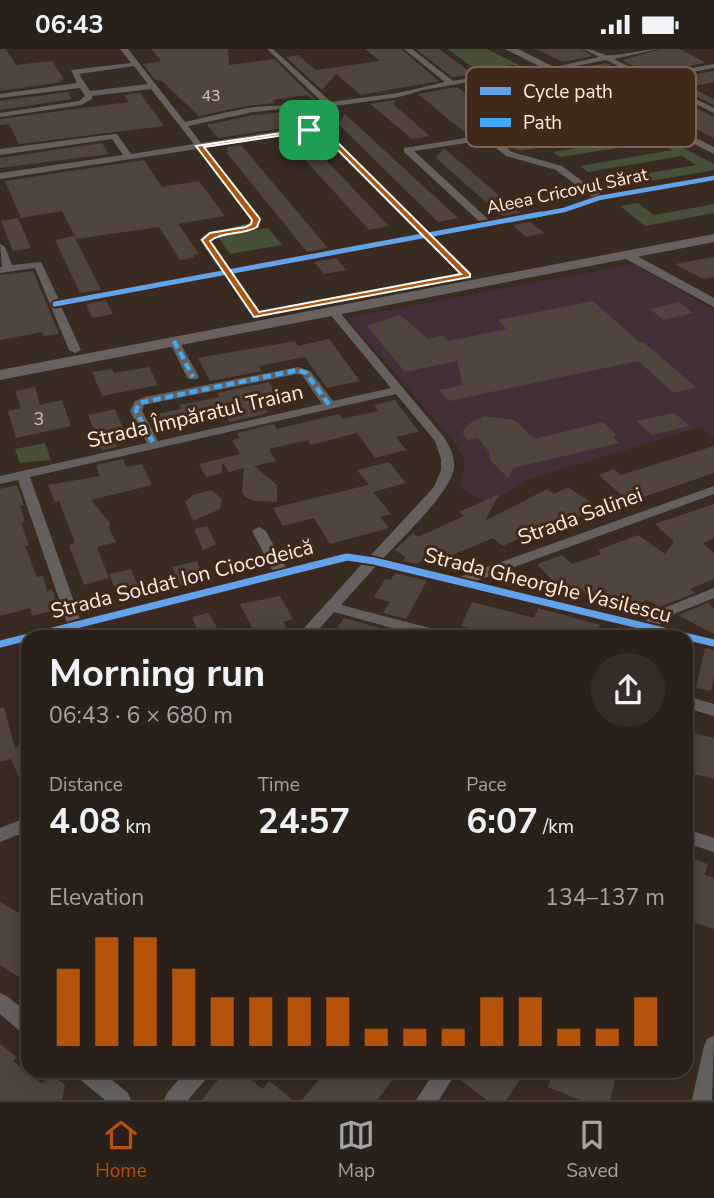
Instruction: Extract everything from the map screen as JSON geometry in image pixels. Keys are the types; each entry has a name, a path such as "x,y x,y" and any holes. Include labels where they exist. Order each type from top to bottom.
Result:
{"main road":[{"path":"510,49 546,67"},
{"path":"696,142 714,151"},
{"path":"0,375 333,311 467,275 714,229"},
{"path":"0,364 257,315 628,255 714,238"}],"street":[{"path":"124,49 257,222 248,229 206,239 257,315"},
{"path":"408,49 450,82"},
{"path":"588,49 627,67"},
{"path":"560,67 654,49"},
{"path":"270,50 329,105"},
{"path":"0,115 81,103 88,100 87,94 74,72 136,64"},
{"path":"696,69 714,66"},
{"path":"696,71 714,80"},
{"path":"183,125 276,107 300,109 404,95 466,80"},
{"path":"0,96 82,85"},
{"path":"87,94 153,86"},
{"path":"696,102 714,111"},
{"path":"300,109 467,275"},
{"path":"0,176 319,128"},
{"path":"0,152 114,136 129,157"},
{"path":"466,141 407,150 488,224"},
{"name":"Aleea Cricovul Sărat","path":"500,147 509,154 559,168 599,198"},
{"name":"Aleea Cricovul Sărat","path":"55,304 564,210 599,198 714,178"},
{"path":"0,247 4,270 38,264 75,350"},
{"path":"628,255 714,303"},
{"path":"310,630 439,489 448,471 447,451 333,311"},
{"path":"174,341 192,377"},
{"path":"154,445 136,411 139,403 145,401 298,370 306,373 330,406"},
{"name":"Strada Împăratul Traian","path":"0,480 399,390"},
{"path":"23,475 77,630"},
{"name":"Strada Salinei","path":"461,582 714,490"},
{"path":"259,531 281,572"},
{"name":"Strada Soldat Ion Ciocodeică","path":"80,630 281,572 347,557 374,561"},
{"name":"Strada Gheorghe Vasilescu","path":"374,561 660,630"},
{"path":"648,627 664,613 714,593"},
{"path":"332,607 418,630"},
{"name":"Strada Gheorghe Vasilescu","path":"693,638 714,643"},
{"name":"Strada Soldat Ion Ciocodeică","path":"0,644 21,640"},
{"path":"693,704 714,710"},
{"path":"0,835 21,827"},
{"path":"693,838 714,845"},
{"path":"0,1002 21,1019"},
{"path":"702,1100 714,1046"},
{"path":"91,1078 109,1097"},
{"path":"174,1100 194,1078"},
{"path":"426,1100 442,1078"}],"shaded area":[{"path":"634,264 714,310 714,438 700,427 530,479 490,504 460,488 465,465 456,444 347,318"}],"green space":[{"path":"447,49 487,49 523,67 514,65 473,67"},
{"path":"582,147 625,147 560,157 553,152"},
{"path":"666,147 681,147 714,164 714,170 611,188 602,181 696,165 682,156 588,172 580,166 672,150"},
{"path":"638,203 654,215 714,204 714,213 645,226 620,206"},
{"path":"268,228 282,245 230,254 218,237"},
{"path":"45,443 51,460 20,463 15,449"}],"building":[{"path":"0,49 6,49 16,65 52,61 64,79 60,80 62,82 0,91"},
{"path":"151,49 228,49 229,65 274,59 315,99 307,95 199,116 162,81 155,80 143,64 161,61"},
{"path":"365,49 401,49 439,81 361,95 336,74 322,90 286,57 298,55 316,70 380,61"},
{"path":"416,49 439,49 466,69 466,75 452,77"},
{"path":"536,49 582,49 592,56 563,62"},
{"path":"661,49 680,49 706,63 683,67 636,67 622,60"},
{"path":"606,63 614,67 586,67"},
{"path":"714,71 714,82 696,86 696,74"},
{"path":"457,87 466,94 466,131 463,131 418,94"},
{"path":"696,90 714,99 714,105 696,96"},
{"path":"68,92 72,99 0,110 0,101"},
{"path":"140,93 164,126 19,144 9,124 0,125 0,119 129,102 124,95"},
{"path":"396,100 393,104 430,136 412,139 370,104"},
{"path":"696,108 714,117 714,138 696,129"},
{"path":"284,112 298,126 218,138 207,125 253,115"},
{"path":"345,114 458,218 438,222 337,123"},
{"path":"303,136 389,226 369,230 285,138"},
{"path":"102,143 109,154 0,168 0,158"},
{"path":"241,145 328,248 307,252 226,152 229,152 226,148"},
{"path":"512,147 538,148 518,151"},
{"path":"443,149 520,213 502,216 436,158"},
{"path":"144,160 162,187 199,181 225,216 178,224 199,254 193,255 195,257 180,260 159,227 76,239 62,211 21,218 5,181"},
{"path":"18,218 31,248 13,251 1,221"},
{"path":"530,222 544,233 526,237 513,225"},
{"path":"74,236 101,290 80,293 55,240"},
{"path":"714,257 714,277 703,279 675,264"},
{"path":"336,258 346,270 324,274 314,262"},
{"path":"33,271 59,334 44,336 42,332 0,340 0,275"},
{"path":"106,300 113,314 92,318 86,304"},
{"path":"593,301 696,387 674,393 638,361 449,401 439,390 463,385 457,361 405,372 367,326 400,315 428,339 443,335 448,341 507,329 498,320"},
{"path":"679,302 693,313 663,320 650,309"},
{"path":"329,339 360,381 327,388 305,357 259,366 262,371 210,381 198,358 295,341 298,346"},
{"path":"149,367 158,385 102,396 92,372 112,369 114,373"},
{"path":"269,382 280,400 262,403 268,413 230,422 225,415 162,427 156,414 181,409 179,405 219,397 217,393"},
{"path":"35,387 40,405 62,400 71,426 16,438 8,411 21,408 15,391"},
{"path":"395,400 419,432 396,437 406,450 375,458 357,433 311,445 308,440 269,449 276,461 254,466 277,485 277,502 255,501 245,497 242,492 244,468 229,472 222,462 222,473 206,477 199,464 240,454 232,440 240,438 237,433 274,424 277,429 339,414 342,419 378,411 374,405"},
{"path":"115,409 126,435 113,438 117,447 102,450 88,415"},
{"path":"674,413 690,426 652,435 636,421"},
{"path":"484,416 514,420 534,439 603,422 616,434 613,437 619,443 513,468 508,478 490,460 489,452 478,438 468,440 462,432 470,423"},
{"path":"714,446 714,473 629,502 599,475 614,469 621,475"},
{"path":"123,459 126,467 142,464 152,485 91,500 110,523 109,528 116,542 97,547 109,578 84,585 69,545 75,543 59,501 55,502 48,485 100,476 96,465"},
{"path":"389,462 406,483 373,492 391,514 380,517 389,528 330,544 314,518 283,526 273,508 368,485 370,487 357,470"},
{"path":"17,485 24,505 20,506 25,522 21,523 29,545 25,546 37,577 43,576 47,591 52,589 59,609 32,616 30,608 0,616 0,489"},
{"path":"568,487 598,507 550,532 543,527 503,546 493,538 450,556 443,550 416,564 403,561 405,557 395,550 413,533 418,537 464,516 459,512 499,494 485,521 547,489 554,494"},
{"path":"211,490 222,499 220,509 193,521 185,502 193,495"},
{"path":"714,504 714,538 703,543 714,553 714,579 690,589 695,593 660,607 647,600 628,608 609,604 600,595 590,598 578,586 563,592 560,598 544,594 546,590 557,585 537,564 562,555 572,564 601,554 598,550 638,535 665,554 674,542 655,524"},
{"path":"207,526 216,544 203,550 194,529"},
{"path":"197,561 205,580 181,586 172,567"},
{"path":"131,569 142,595 120,601 109,574"},
{"path":"396,573 427,581 406,619 383,613 390,602 374,597 385,579 390,580"},
{"path":"280,596 293,619 283,622 286,628 253,630 240,604"},
{"path":"472,602 534,618 538,608 600,625 598,630 475,630 461,626"},
{"path":"708,603 714,608 714,634 678,615"},
{"path":"208,613 218,630 197,630 192,617"},
{"path":"344,618 388,630 336,630"},
{"path":"705,648 714,650 711,691 696,688"},
{"path":"4,707 15,748 21,746 21,783 11,759 0,762 0,708"},
{"path":"693,733 714,738 714,779 693,774"},
{"path":"693,859 708,864 705,875 714,878 714,929 693,922"},
{"path":"0,902 21,914 21,978 0,965"},
{"path":"0,1044 17,1057 13,1061 21,1067 21,1078 34,1078 42,1084 47,1078 56,1078 65,1085 62,1100 0,1100"},
{"path":"219,1078 248,1078 263,1089 269,1081 293,1100 202,1100"},
{"path":"320,1078 394,1078 377,1100 302,1100"},
{"path":"521,1078 506,1100 487,1100 459,1079"},
{"path":"551,1078 616,1078 610,1100 580,1100 548,1087"}],"marked path":[{"path":"174,341 193,377"},
{"path":"154,445 136,411 139,403 145,401 298,370 306,373 330,406"}],"cycle path":[{"path":"55,304 564,210 599,198 714,178"},
{"path":"56,630 347,557 374,561 660,630"},
{"path":"693,638 714,643"},
{"path":"0,644 21,639"}],"route":[{"path":"319,128 467,275 257,315 205,240 213,235 248,229 255,225 256,219 200,146 309,130 319,128"}]}
